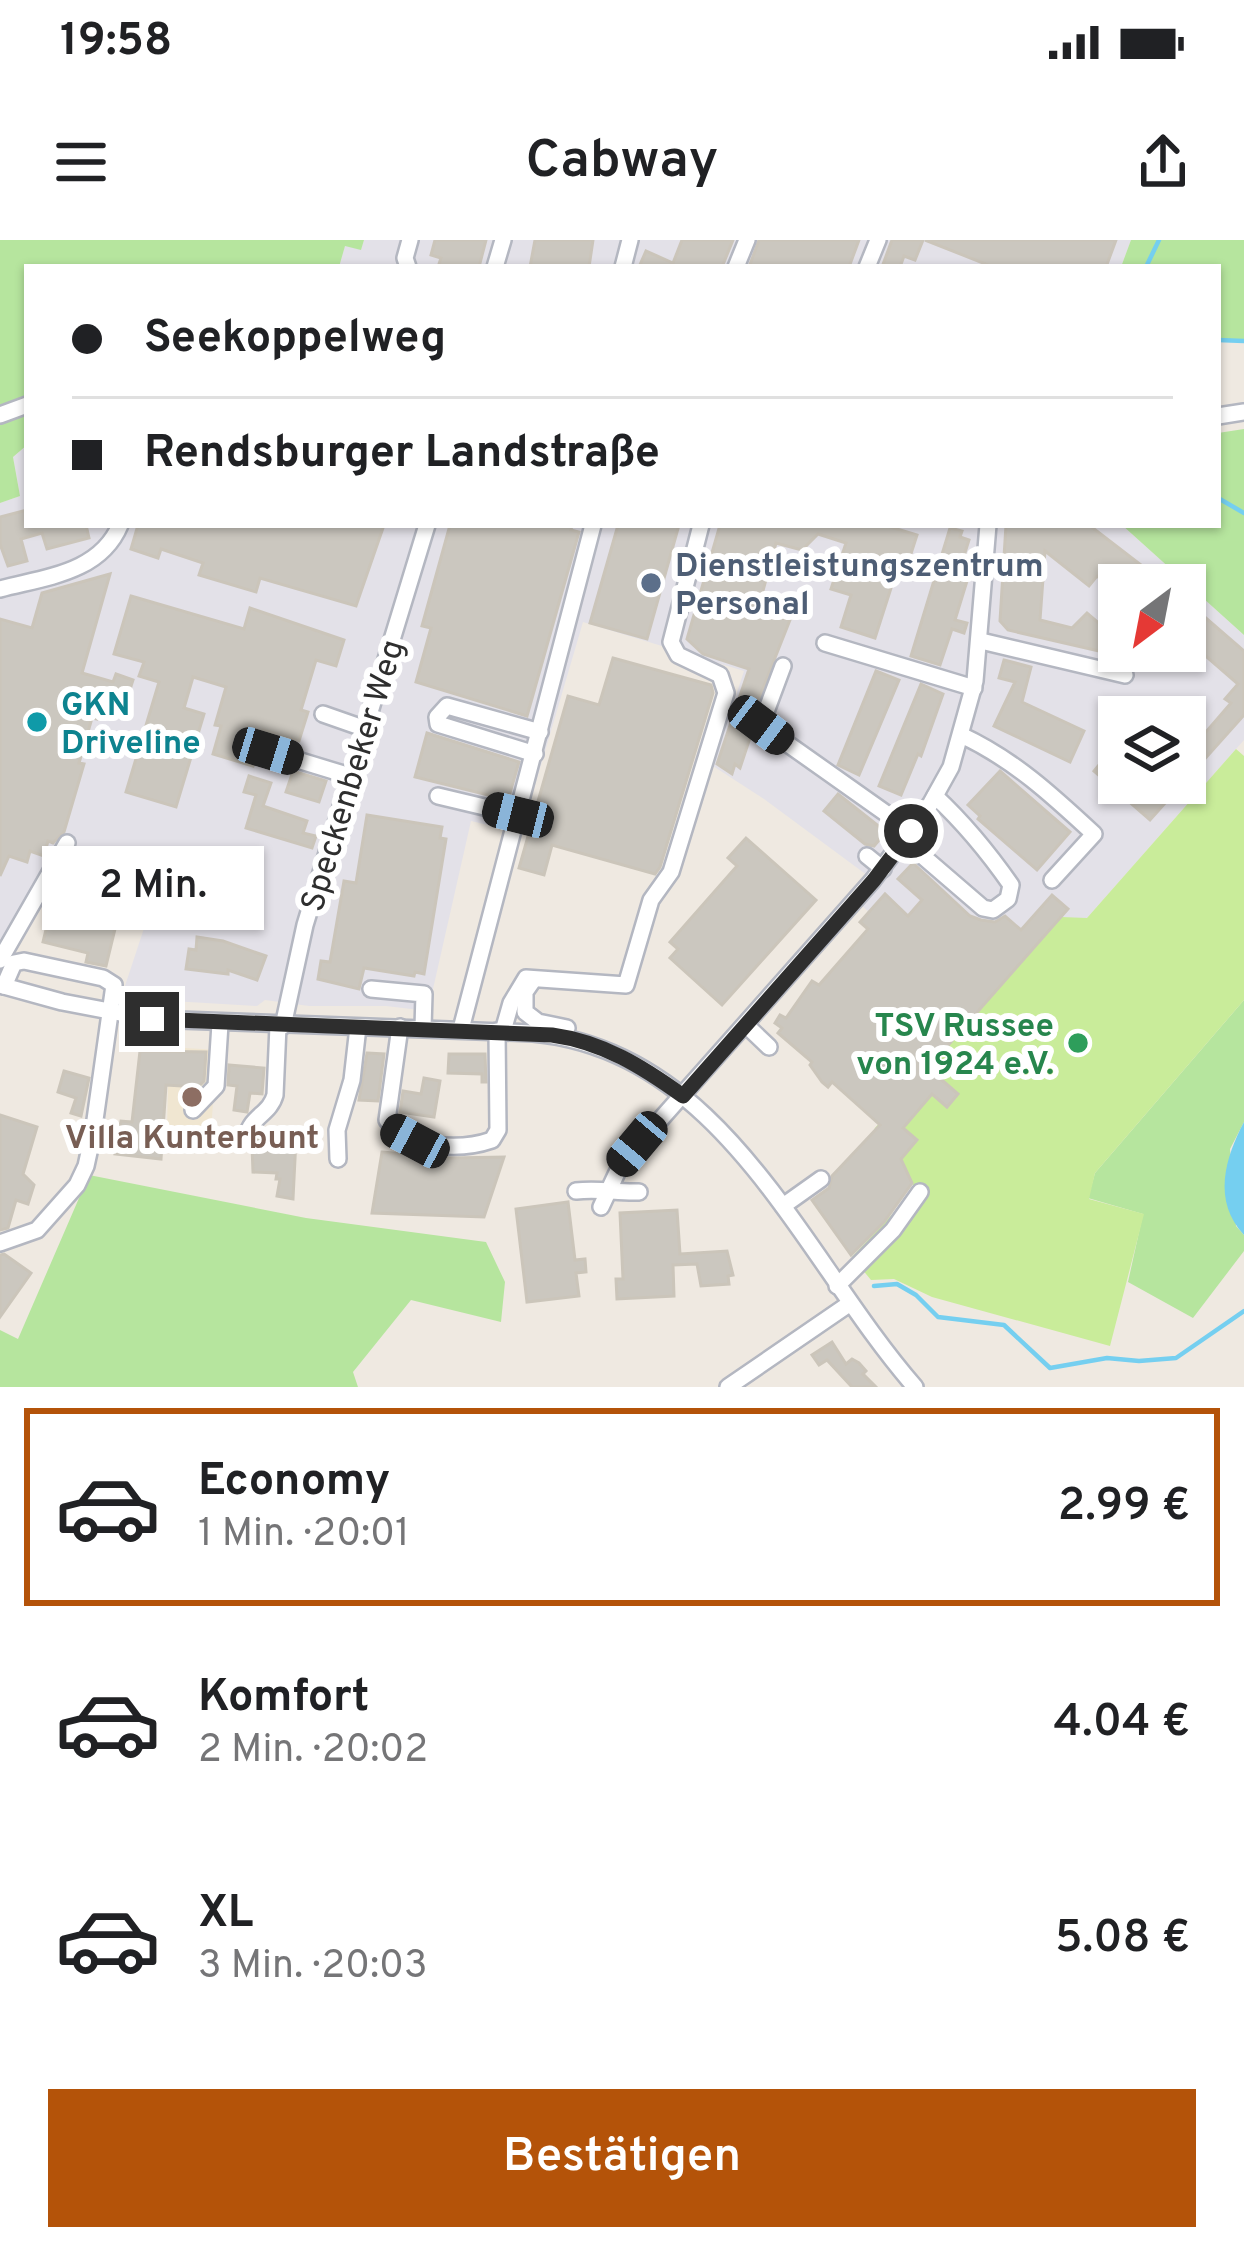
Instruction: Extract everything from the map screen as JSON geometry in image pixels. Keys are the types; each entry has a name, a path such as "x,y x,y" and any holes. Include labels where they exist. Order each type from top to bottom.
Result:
{"street":[{"path":"0,589 80,567 98,556 119,528"},
{"name":"Speckenbeker Weg","path":"247,1136 253,1119 272,1104 280,1026 305,925 426,528"},
{"path":"461,1028 592,528"},
{"path":"530,978 626,986 655,893 671,872 726,693 720,675 682,658 671,642 700,528"},
{"path":"601,1207 621,1164 883,868 935,796 951,767 974,688 988,528"},
{"path":"981,640 1125,675"},
{"path":"826,643 974,688"},
{"path":"783,666 761,725 908,836 983,908 993,910 1008,898 1011,885 964,823 935,796"},
{"path":"535,754 438,724 437,717 446,706 540,732"},
{"path":"323,714 363,728"},
{"path":"961,735 992,749 1034,779 1094,834 1052,880"},
{"path":"268,751 350,776"},
{"path":"438,796 518,815"},
{"path":"0,960 67,843"},
{"path":"867,856 883,868"},
{"path":"0,1243 37,1230 77,1185 94,1135 110,1012 114,985 83,973 14,963 2,985 110,1012 220,1024 461,1028 565,1037 606,1049"},
{"path":"400,1027 387,1120 394,1130 415,1141 455,1145 492,1140 498,1130 500,1031 511,1003 530,978"},
{"path":"530,978 524,1001 531,1018 571,1029 650,1072 683,1096 746,1159 915,1387"},
{"path":"371,988 424,994 422,1028"},
{"path":"193,1110 216,1086 220,1024"},
{"path":"746,1025 769,1047"},
{"path":"338,1159 338,1130 352,1080 358,1027"},
{"path":"782,1206 821,1179"},
{"path":"576,1191 608,1187 622,1193 639,1192"},
{"path":"837,1286 893,1230 920,1192"},
{"path":"728,1387 849,1304"}],"shaded area":[{"path":"364,240 1131,240 1122,264 340,264 345,245 361,249"},
{"path":"24,448 24,528 1125,528 1165,564 1098,564 1098,672 1206,672 1206,601 1244,635 1244,740 1206,783 1206,696 1098,696 1098,804 1188,804 1087,918 980,1009 861,905 879,884 713,766 744,671 583,622 521,833 471,821 428,1011 265,1000 257,1006 121,998 154,898 44,866 0,943 0,503 20,496 13,457"},
{"name":"Villa Kunterbunt","path":"169,1047 217,1050 211,1130 167,1127"}],"green space":[{"path":"0,240 364,240 361,250 345,246 340,264 24,264 24,448 13,457 20,496 0,503"},
{"path":"1131,240 1244,240 1244,339 1221,340 1221,264 1122,264"},
{"path":"1244,429 1244,635 1206,601 1206,564 1165,564 1125,528 1221,528 1221,433"},
{"name":"TSV Russee von 1924 e.V.","path":"1236,749 1244,756 1244,1000 1095,1173 1089,1199 1144,1214 1110,1346 932,1297 894,1279 871,1280 852,1257 915,1190 900,1157 873,1132 875,1128 1061,917 1087,918 1188,804 1206,804 1206,783"},
{"path":"1244,1000 1244,1122 1230,1149 1236,1226 1244,1235 1244,1251 1193,1318 1128,1282 1143,1214 1088,1198 1095,1173"},
{"path":"89,1175 306,1218 486,1242 505,1282 501,1322 411,1300 353,1372 358,1387 0,1387 0,1330 18,1339"}],"water":[{"path":"1244,1122 1244,1235 1228,1208 1225,1179"}],"building":[{"path":"435,240 486,240 480,264 439,264 441,258 431,255"},
{"path":"535,240 593,240 589,264 531,264"},
{"path":"682,240 733,240 723,264 640,264 646,251 673,263"},
{"path":"759,240 859,240 850,264 750,264"},
{"path":"892,240 923,240 915,260 904,256 901,264 883,264"},
{"path":"925,240 1116,240 1107,264 985,264"},
{"path":"24,511 24,528 87,528 89,538 47,549 42,533 21,539 27,561 8,566 0,544 0,517"},
{"path":"137,528 383,528 356,606 260,578 256,592 199,575 203,563 161,549 158,558 131,549"},
{"path":"449,528 571,528 579,532 527,716 416,682 431,628 422,626"},
{"path":"617,528 678,528 647,639 590,623"},
{"path":"719,528 894,528 917,535 908,563 900,560 875,638 841,627 851,595 831,589 846,543 818,534 802,550 776,543 758,609 790,620 750,721 752,732 740,768 735,764 732,774 717,764 749,669 703,654 687,639"},
{"path":"950,528 962,531 960,537 969,540 957,578 967,581 955,620 967,623 964,633 952,629 940,665 911,656"},
{"path":"1006,528 1093,528 1140,564 1098,564 1098,577 1089,586 1045,551 1040,620 1072,628 1087,613 1098,622 1098,651 1008,630 1000,621"},
{"name":"GKN Driveline","path":"110,574 82,673 113,682 116,674 133,680 126,702 104,695 97,719 92,718 64,832 53,843 48,841 44,856 30,851 27,862 9,856 0,876 0,619 32,628 42,593"},
{"path":"131,596 244,629 250,608 344,640 336,666 316,660 301,710 308,712 299,741 263,730 253,766 213,754 226,687 193,677 184,708 204,714 176,807 126,792 159,682 139,676 144,662 114,654"},
{"path":"1206,618 1244,651 1244,715 1206,758 1206,732 1231,703 1225,699 1238,684 1206,656"},
{"path":"613,658 711,685 713,693 660,867 655,874 552,845 544,875 519,868 568,696 599,705"},
{"path":"1004,660 1031,667 1022,702 1084,731 1070,762 994,726 1015,682 999,678"},
{"path":"876,671 899,680 859,775 838,765"},
{"path":"921,684 943,694 901,795 879,786"},
{"path":"427,733 519,762 508,800 415,777"},
{"path":"293,771 326,781 319,802 286,792"},
{"path":"1000,771 1070,832 1037,870 968,805"},
{"path":"249,776 271,783 263,806 307,821 303,833 316,836 312,848 246,828 256,795 244,792"},
{"path":"838,794 886,832 874,846 824,811"},
{"path":"1132,804 1164,804 1150,820"},
{"path":"367,815 442,827 440,838 446,839 424,974 364,968 359,989 318,979 321,961 330,962 344,881 356,883"},
{"path":"746,838 816,900 722,1005 670,958 678,949 670,942 737,866 728,858"},
{"path":"913,863 970,916 981,920 995,922 1005,916 1021,930 1052,895 1068,909 928,1068 958,1094 947,1107 932,1094 903,1128 917,1140 901,1159 912,1183 884,1222 851,1255 812,1200 829,1188 832,1176 880,1125 832,1082 828,1087 822,1082 812,1062 778,1033 782,1028 775,1023 780,1015 786,1018 812,981 819,985 868,929 860,922 885,894 908,916 922,900 898,879"},
{"path":"76,897 110,906 105,927 115,929 106,966 86,962 88,953 43,942 50,913 71,918"},
{"path":"197,937 266,956 257,980 228,970 228,974 186,969 189,949 196,950"},
{"path":"140,1051 206,1052 204,1081 198,1087 166,1085 161,1159 115,1154 121,1121 132,1122"},
{"path":"367,1053 384,1054 378,1101 359,1100"},
{"path":"449,1054 485,1054 486,1082 482,1074 448,1073"},
{"path":"229,1065 264,1068 262,1094 250,1093 247,1112 234,1110 237,1086 228,1085"},
{"path":"64,1071 89,1078 81,1116 71,1113 76,1098 58,1092"},
{"path":"424,1078 440,1081 434,1117 400,1112 403,1091 421,1094"},
{"path":"0,1115 37,1127 23,1174 34,1185 28,1204 16,1200 8,1228 0,1230"},
{"path":"278,1138 296,1139 293,1199 277,1196 277,1173 253,1172 252,1146 258,1140 278,1142"},
{"path":"382,1152 504,1157 484,1217 372,1213"},
{"path":"568,1202 575,1260 585,1259 586,1272 576,1273 579,1296 527,1302 516,1209"},
{"path":"677,1210 680,1254 727,1251 733,1275 728,1276 729,1284 701,1286 697,1264 673,1265 674,1296 617,1299 616,1279 623,1279 620,1213"},
{"path":"0,1255 31,1273 0,1317"},
{"path":"832,1342 846,1364 852,1359 859,1363 876,1387 852,1387 827,1360 819,1365 812,1355"}],"waterway":[{"path":"1147,264 1159,240"},
{"path":"1221,340 1244,341"},
{"path":"1221,500 1244,513"},
{"path":"874,1286 897,1284 938,1317 1004,1325 1050,1368 1107,1358 1176,1358 1244,1311"}],"place":[{"name":"Dienstleistungszentrum Personal","path":"651,583"},
{"name":"GKN Driveline","path":"37,722"},
{"name":"TSV Russee von 1924 e.V.","path":"1078,1043"},
{"name":"Villa Kunterbunt","path":"192,1097"}],"route":[{"path":"152,1019 552,1035 623,1057 683,1096 874,880 911,831"}]}
